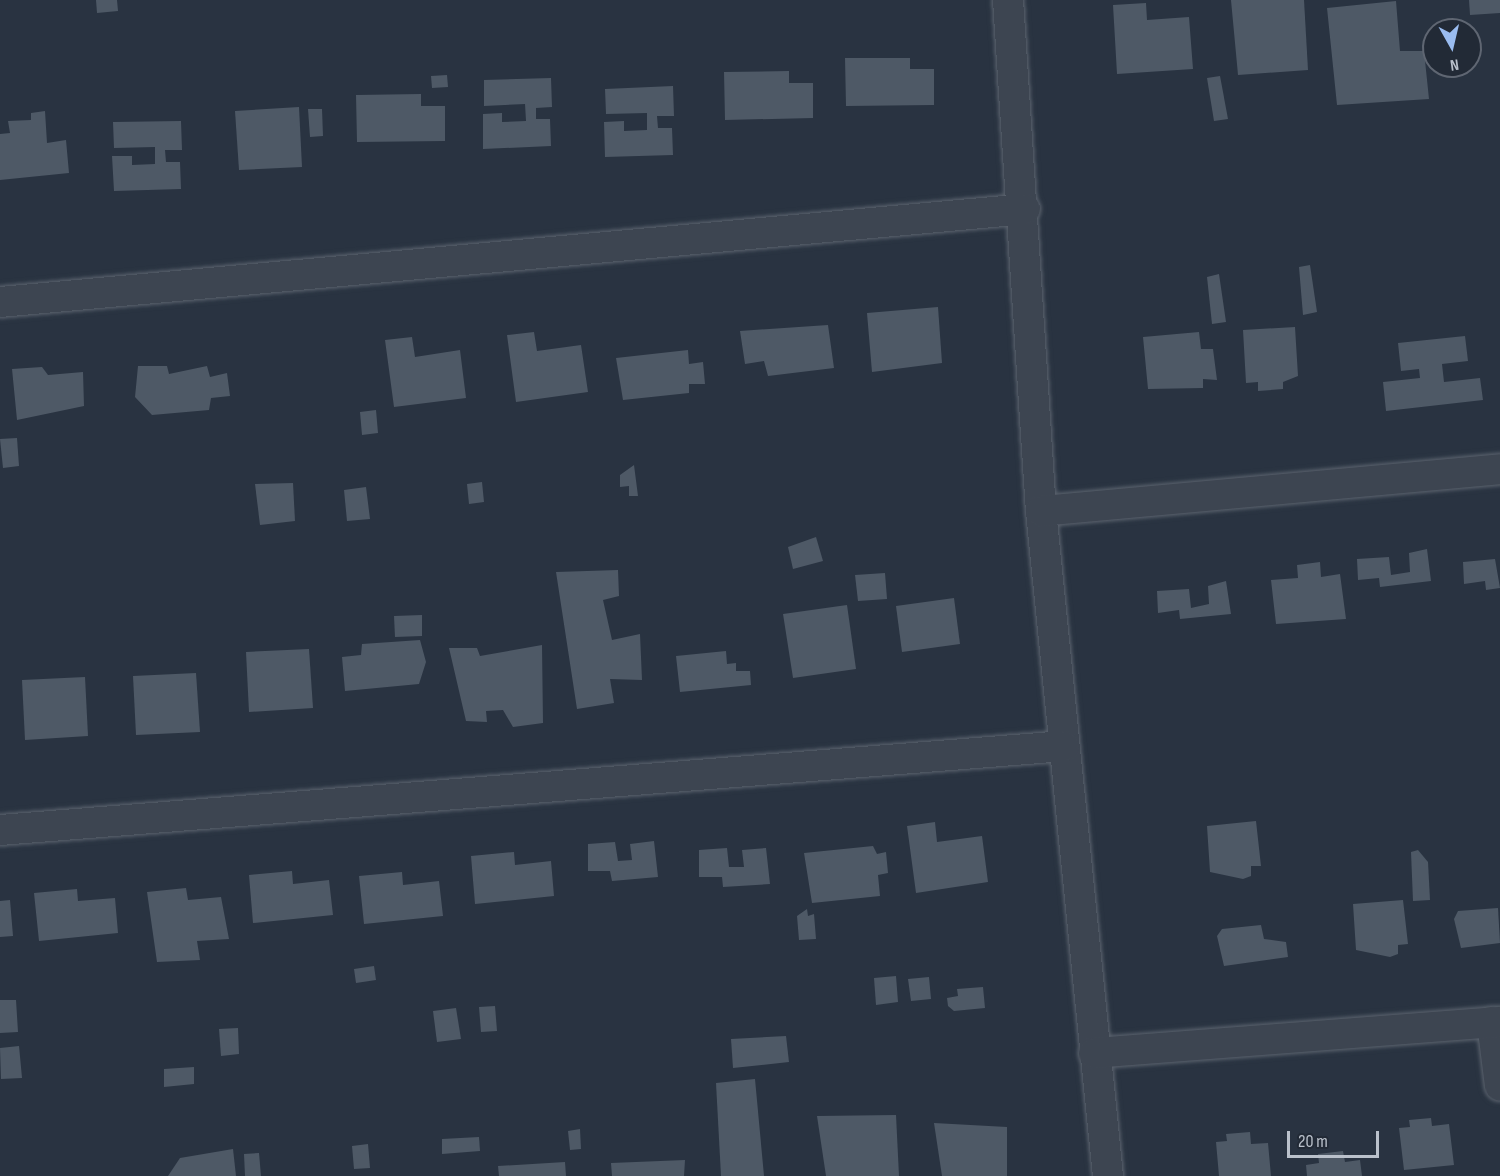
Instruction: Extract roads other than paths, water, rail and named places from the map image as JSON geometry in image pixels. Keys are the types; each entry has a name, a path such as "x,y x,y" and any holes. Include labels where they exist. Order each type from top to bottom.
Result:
{"street":[{"path":"1008,0 1025,208 1041,510 1108,1176"},
{"path":"0,302 1025,208"},
{"path":"1041,510 1500,469"},
{"path":"0,830 1064,746"},
{"path":"1094,1053 1496,1022 1500,1086"}]}
